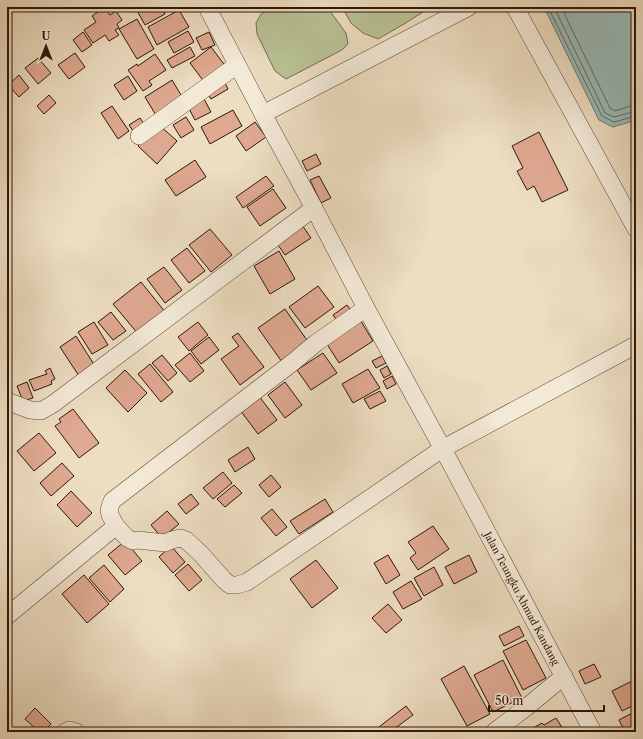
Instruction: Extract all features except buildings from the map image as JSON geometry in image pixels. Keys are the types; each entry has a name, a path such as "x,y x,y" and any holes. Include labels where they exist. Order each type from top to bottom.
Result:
{"street":[{"name":"Jalan Teungku Ahmad Kandang","path":"207,7 593,732"},
{"path":"263,114 469,7"},
{"path":"515,7 636,229"},
{"path":"139,136 237,65"},
{"path":"7,401 30,410 42,411 314,208"},
{"path":"366,308 316,342 292,363 112,501 109,510 116,526 127,538 133,541 138,540 164,543 180,538 186,540 230,585 248,582 447,458 636,344"},
{"path":"7,616 116,526"},
{"path":"494,732 564,676"},
{"path":"65,732 69,730 76,732"}],"green space":[{"path":"271,7 327,7 346,33 348,44 342,50 286,79 275,71 257,34 256,23 261,14"},
{"path":"342,7 394,7 405,10 415,7 431,7 378,39 363,33 351,23"}],"water":[{"path":"544,7 636,7 636,120 613,127 599,120"}]}
